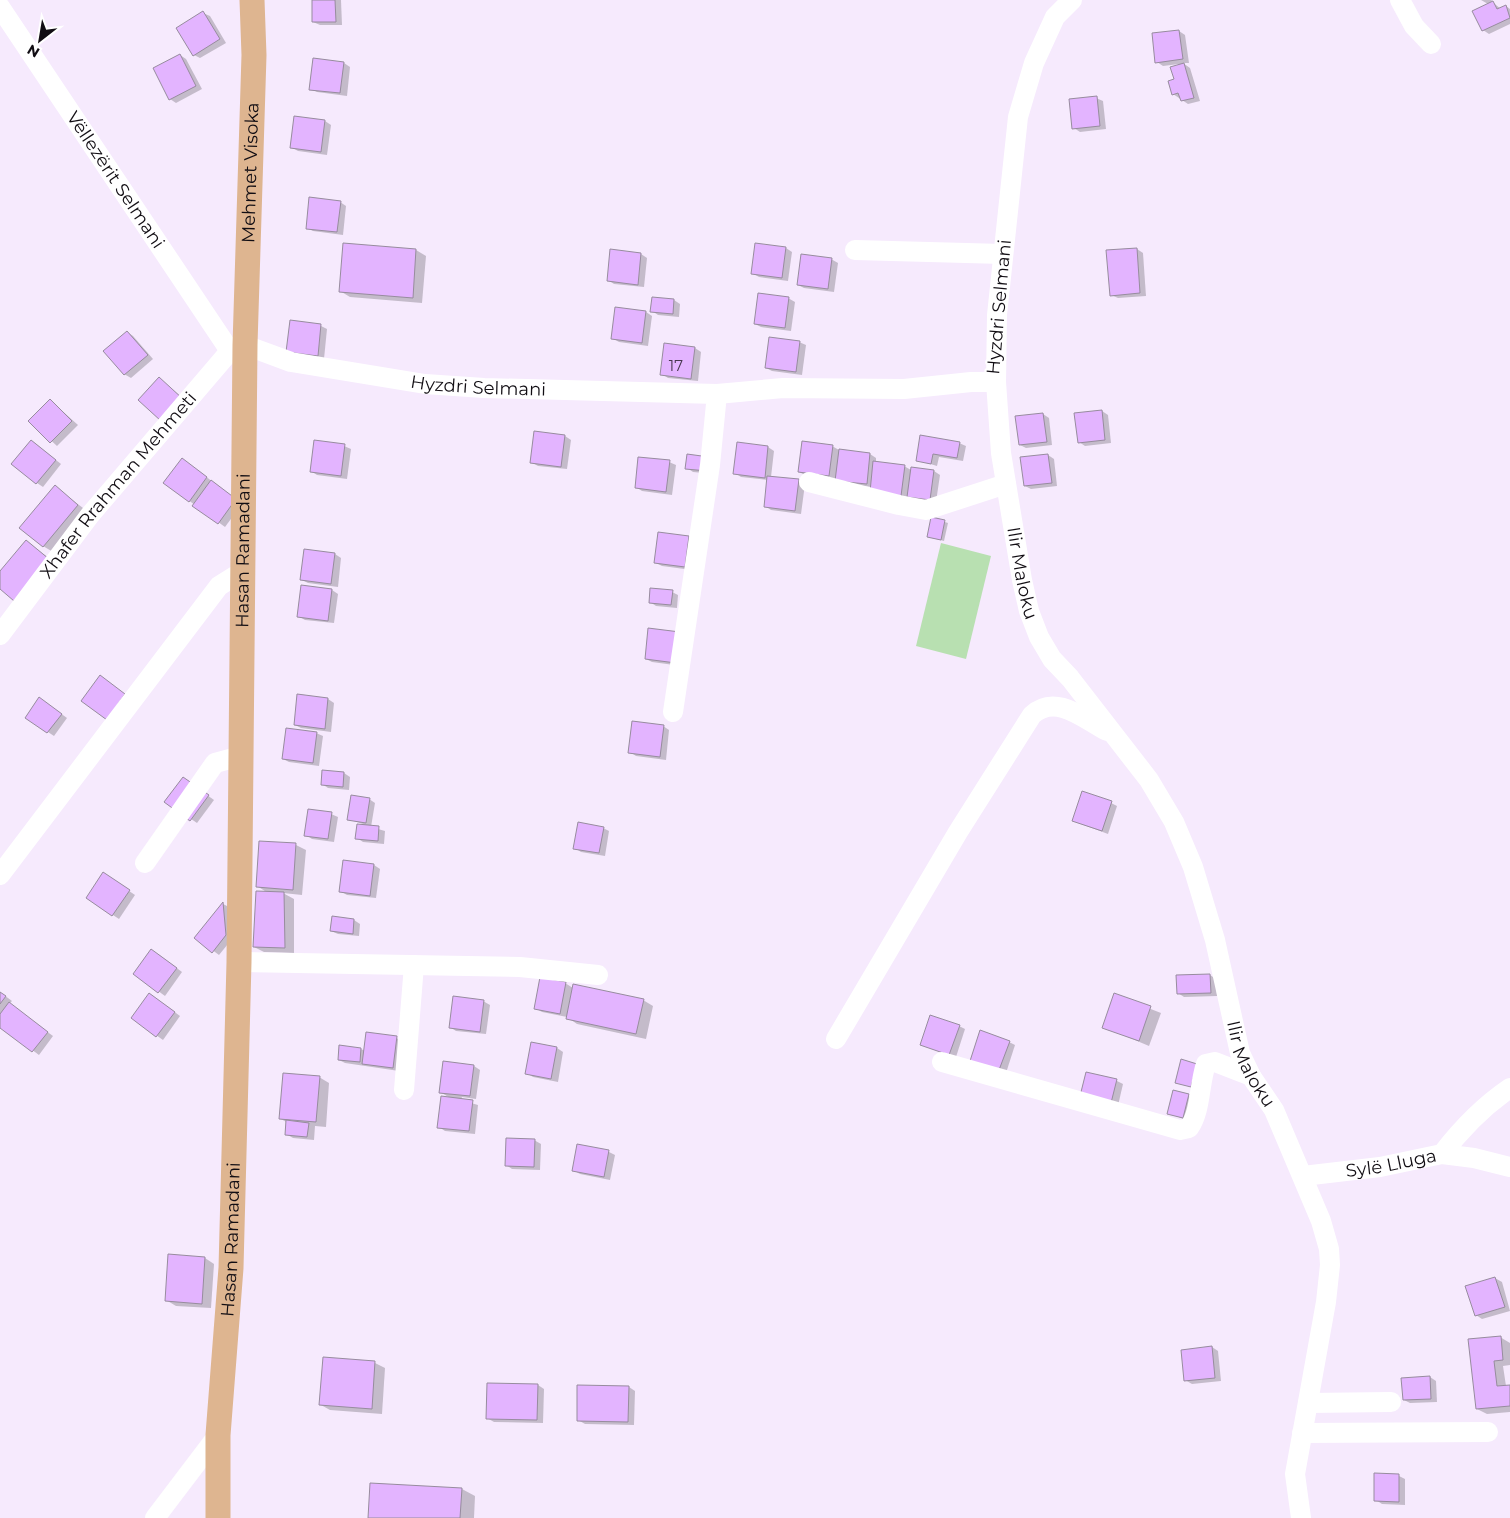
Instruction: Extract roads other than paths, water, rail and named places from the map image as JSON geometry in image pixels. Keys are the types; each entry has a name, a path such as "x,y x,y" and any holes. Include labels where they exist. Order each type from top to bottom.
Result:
{"main road":[{"name":"Mehmet Visoka","path":"238,348 254,74 252,0"},
{"name":"Hasan Ramadani","path":"218,1518 218,1435 231,1268 240,962 243,571 238,348"}],"street":[{"name":"Hyzdri Selmani","path":"238,348 291,362 425,384 532,390 717,394 783,388 904,389 972,382 996,382 997,315 1018,117 1034,63 1055,17 1072,0"},
{"path":"1400,0 1414,26 1431,44"},
{"name":"Vëllezërit Selmani","path":"0,7 238,348"},
{"path":"855,250 1003,254"},
{"name":"Xhafer Rrahman Mehmeti","path":"0,635 90,515 238,348"},
{"name":"Ilir Maloku","path":"996,382 1001,453 1029,611 1039,636 1052,659 1116,736 1162,800 1185,844 1216,940 1240,1053 1251,1076 1274,1110 1304,1176 1321,1221 1329,1249 1330,1264 1326,1302 1302,1433 1295,1486 1301,1518"},
{"path":"673,712 698,534 710,465 717,394"},
{"path":"809,482 899,506 926,510 1006,484"},
{"path":"0,875 219,586 243,571"},
{"name":"Ilir Maloku","path":"836,1039 958,832 1032,715 1044,706 1059,705 1116,736"},
{"path":"145,863 215,764 241,756"},
{"path":"240,962 520,967 598,975"},
{"path":"404,1090 414,965"},
{"path":"942,1062 1180,1130 1188,1128 1194,1120 1206,1064 1215,1062 1251,1076"},
{"name":"Sylë Lluga","path":"1304,1176 1380,1167 1442,1154 1462,1126 1492,1100 1510,1088"},
{"path":"1442,1154 1510,1167"},
{"path":"1308,1403 1391,1402"},
{"path":"1302,1433 1488,1432"},
{"path":"155,1518 218,1435"}]}
